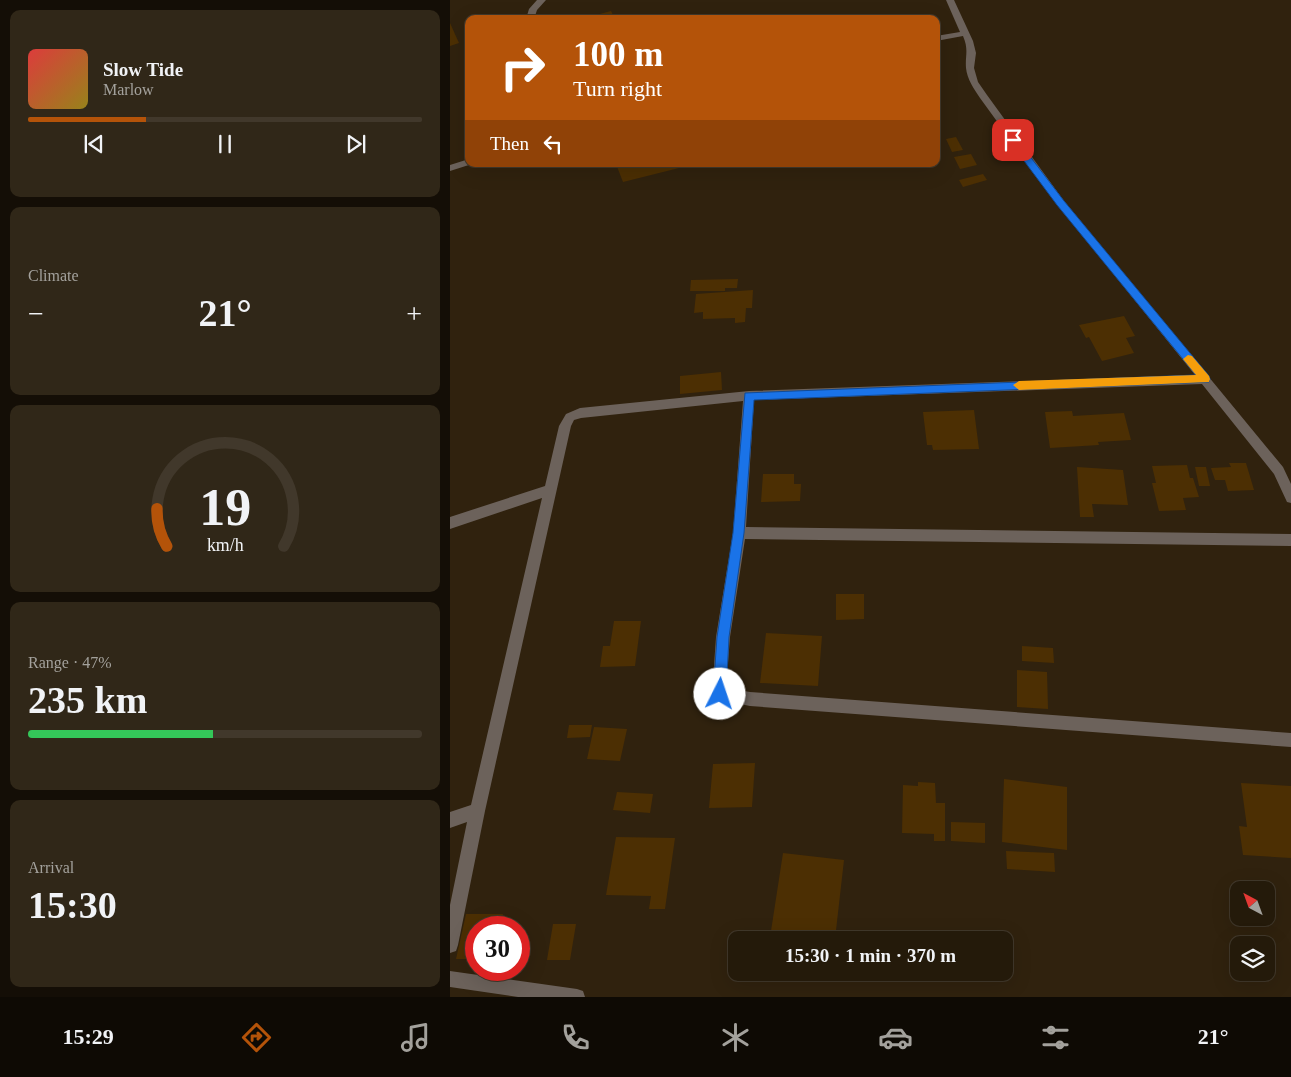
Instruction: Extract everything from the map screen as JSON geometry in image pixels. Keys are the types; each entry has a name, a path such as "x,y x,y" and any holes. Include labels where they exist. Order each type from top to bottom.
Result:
{"street":[{"path":"531,15 533,9 542,0"},
{"path":"950,0 966,33 972,53 970,68 974,82 988,104 1061,203 1279,471 1291,498"},
{"path":"940,38 966,33"},
{"path":"450,168 465,163"},
{"path":"450,945 477,811 565,426 570,416 580,413 749,396 1205,379"},
{"path":"749,396 739,533 723,637 720,694 750,699 1291,740"},
{"path":"450,523 552,489"},
{"path":"739,533 1291,540"},
{"path":"450,820 477,811"},
{"path":"450,979 577,997"}],"building":[{"path":"611,11 613,15 596,15"},
{"path":"450,23 459,43 450,46"},
{"path":"956,137 963,150 952,152 946,139"},
{"path":"971,154 977,165 960,169 954,157"},
{"path":"617,167 683,167 623,182"},
{"path":"983,174 987,180 963,187 959,180"},
{"path":"738,279 737,288 725,288 725,291 690,291 691,280"},
{"path":"753,290 752,308 746,308 745,322 735,323 735,318 703,319 703,312 694,313 696,294"},
{"path":"1124,316 1135,336 1126,338 1134,353 1102,361 1089,337 1086,338 1079,325"},
{"path":"721,372 722,390 680,394 680,376"},
{"path":"974,410 979,449 933,450 932,445 927,445 923,412"},
{"path":"1072,411 1073,416 1124,413 1131,440 1098,442 1099,445 1050,448 1045,412"},
{"path":"1229,463 1246,463 1254,490 1228,491 1225,480 1215,480 1211,468 1231,467"},
{"path":"1187,465 1190,478 1193,478 1199,497 1183,498 1186,510 1159,511 1152,483 1156,483 1152,466"},
{"path":"1077,467 1123,470 1128,505 1092,504 1094,517 1080,517"},
{"path":"1195,467 1206,467 1210,486 1199,486"},
{"path":"763,474 794,474 794,484 801,484 800,501 761,502"},
{"path":"836,594 864,594 864,619 836,620"},
{"path":"614,621 641,621 635,666 600,667 603,646 610,646"},
{"path":"766,633 822,636 818,686 760,683"},
{"path":"1022,646 1053,648 1054,663 1022,661"},
{"path":"1017,670 1047,672 1048,709 1017,707"},
{"path":"569,725 592,725 590,737 567,738"},
{"path":"594,727 627,729 620,761 587,759"},
{"path":"755,763 752,807 709,808 713,764"},
{"path":"1004,779 1067,787 1067,850 1002,842"},
{"path":"918,782 935,783 936,803 945,803 945,841 934,841 934,834 902,833 903,785 918,786"},
{"path":"1241,783 1291,786 1291,858 1243,855 1239,826 1247,827"},
{"path":"617,792 653,794 650,813 613,810"},
{"path":"951,822 985,823 985,843 951,841"},
{"path":"616,837 675,838 665,909 649,909 651,896 606,895"},
{"path":"1006,851 1054,853 1055,872 1007,869"},
{"path":"783,853 844,860 836,931 771,931"},
{"path":"466,914 503,914 503,916 466,916"},
{"path":"465,918 465,959 456,959"},
{"path":"553,924 576,924 570,960 547,960"}],"slow traffic":[{"path":"1019,385 1205,379 1188,359"}],"route":[{"path":"720,694 723,637 739,533 749,396 1205,379 1061,203 1013,140"}]}
